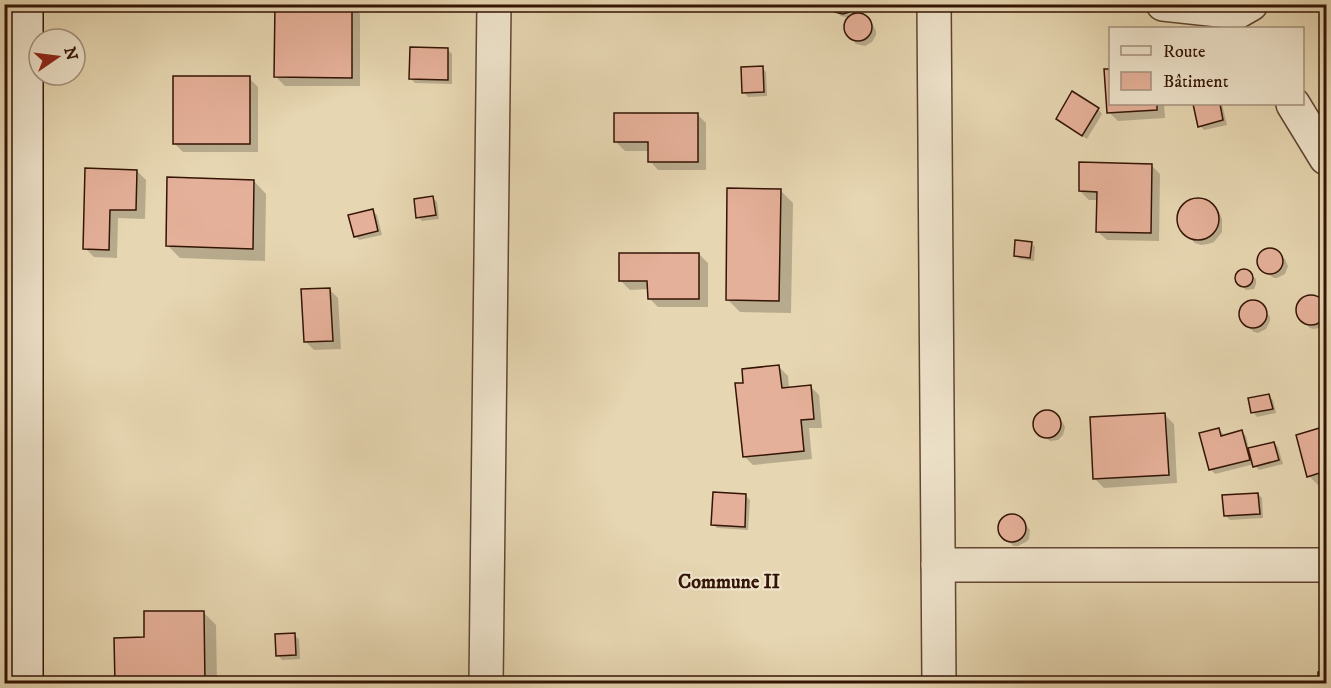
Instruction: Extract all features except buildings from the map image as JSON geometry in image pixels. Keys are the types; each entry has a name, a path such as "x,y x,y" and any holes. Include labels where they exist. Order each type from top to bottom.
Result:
{"street":[{"path":"26,4 26,684"},
{"path":"486,684 494,4"},
{"path":"934,4 939,684"},
{"path":"1163,4 1249,12"},
{"path":"1294,105 1326,158"},
{"path":"938,565 1326,565"}],"district":[{"name":"Commune II","path":"729,582"}]}
